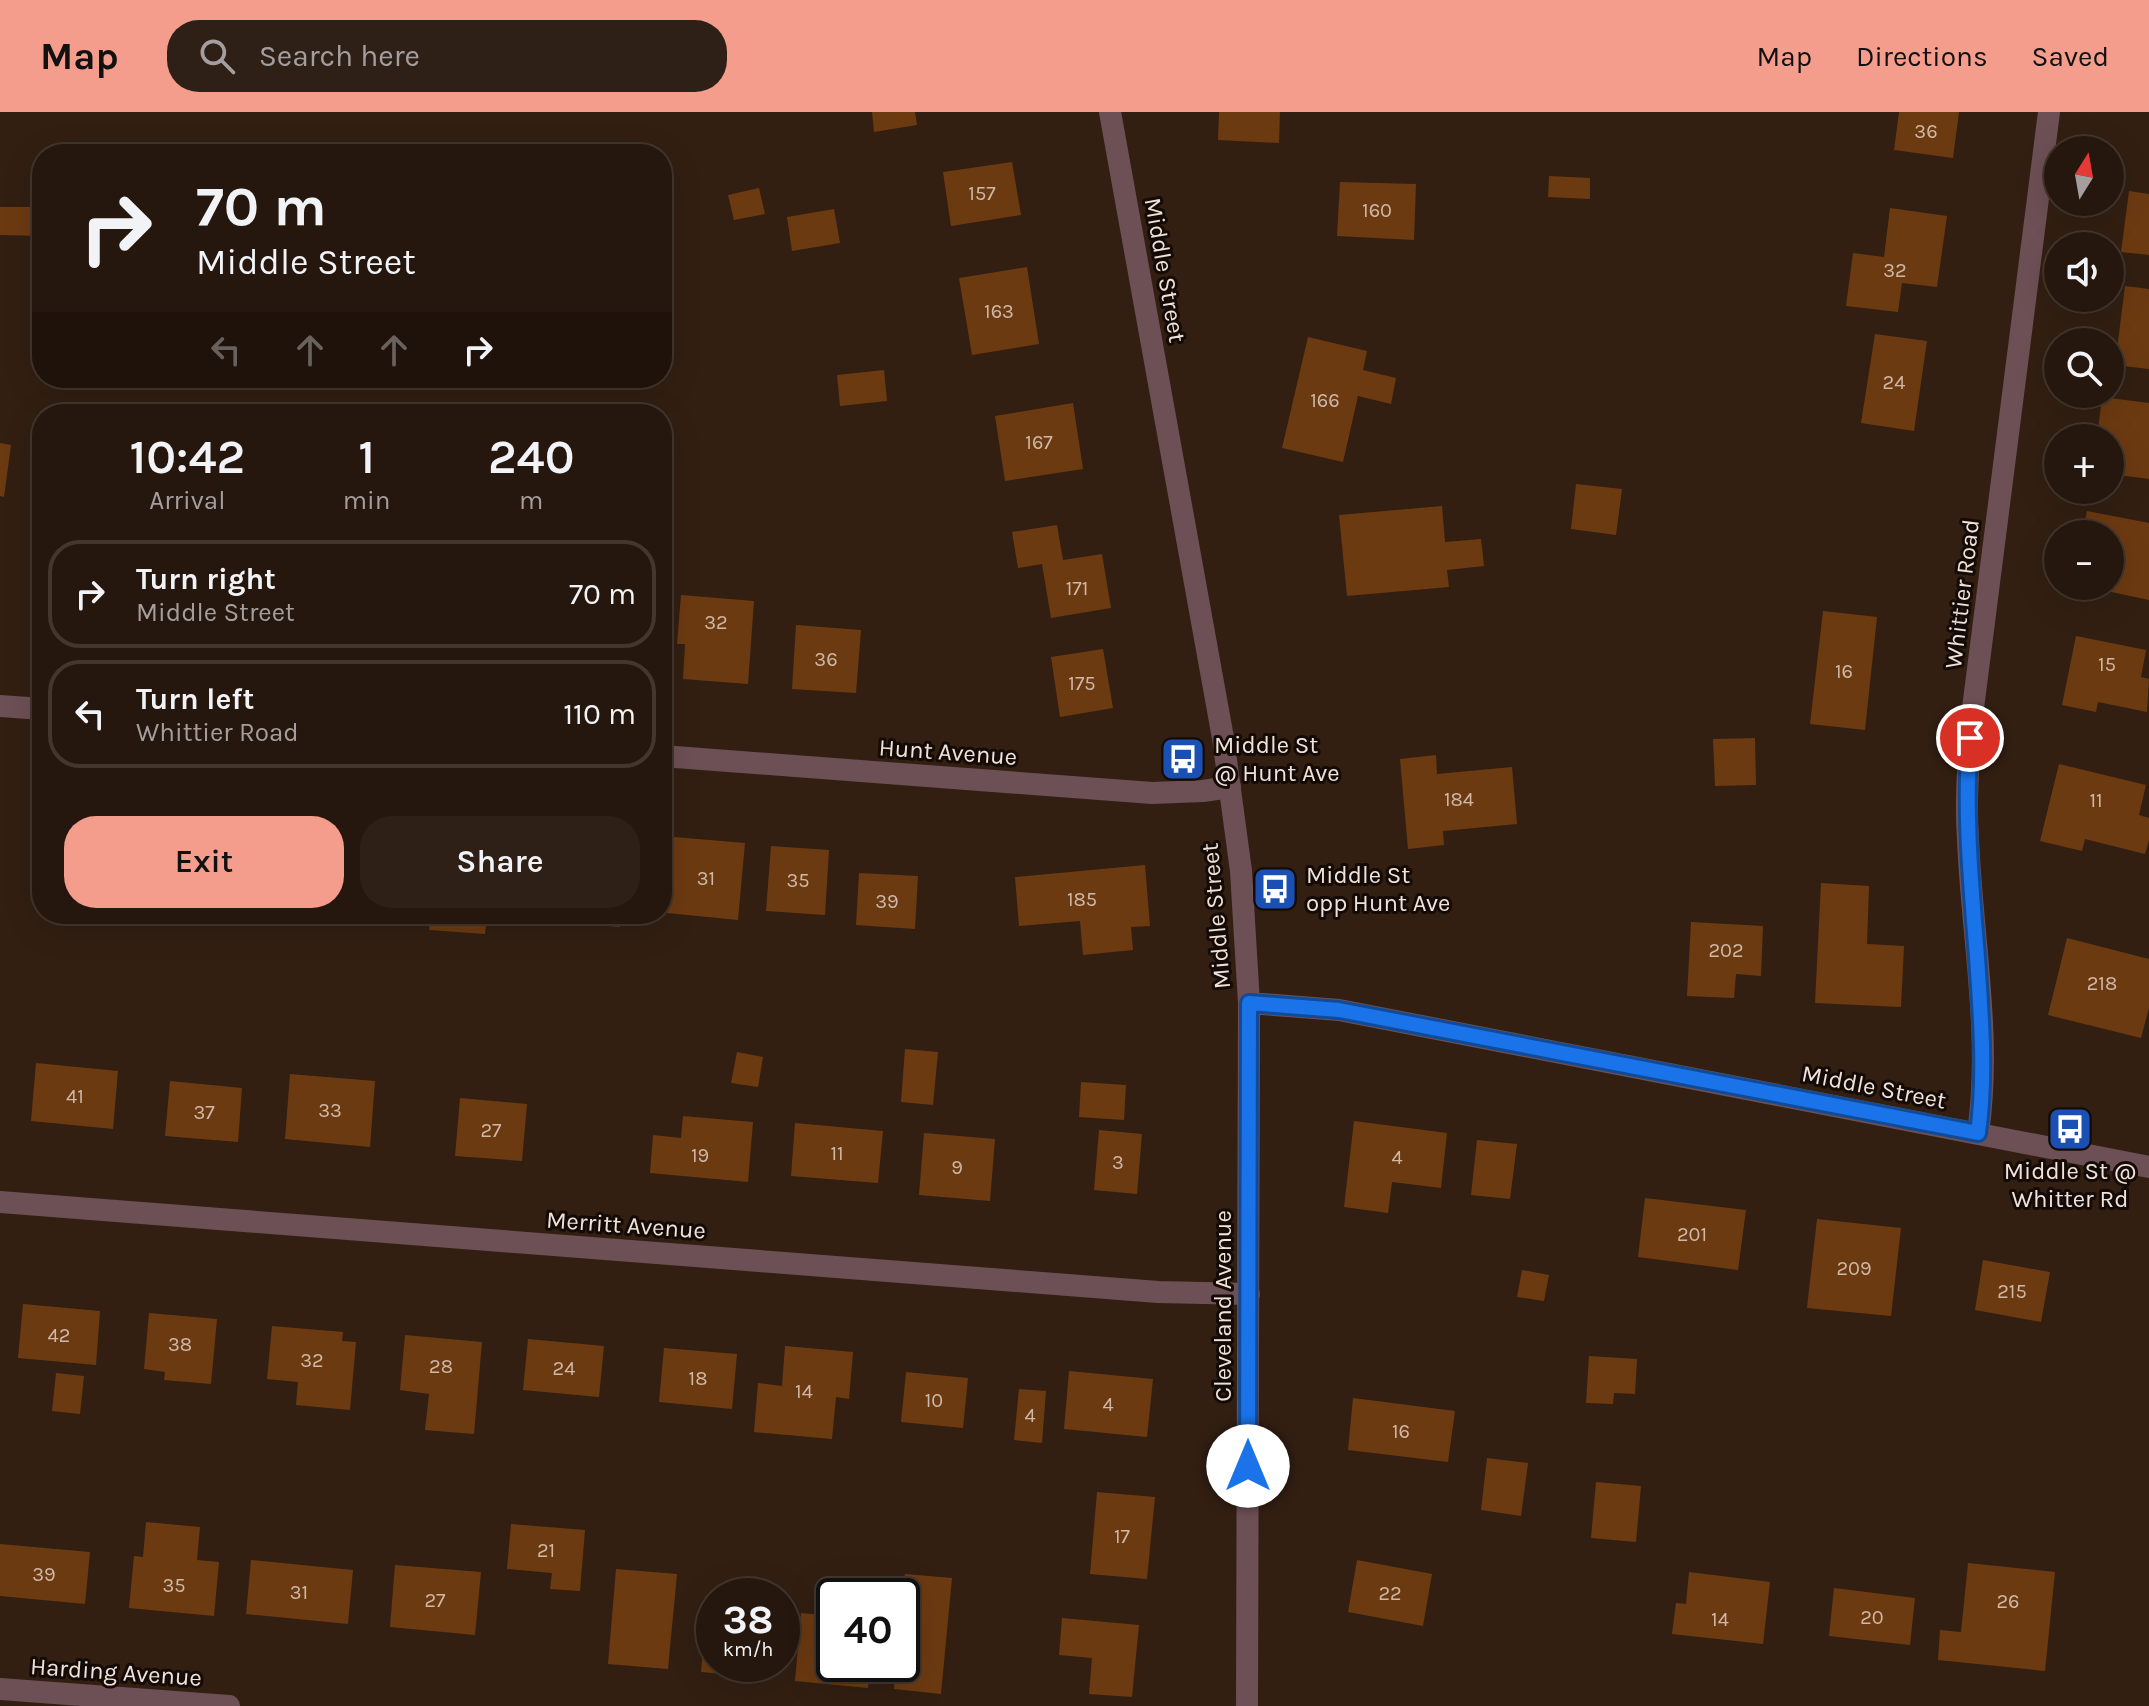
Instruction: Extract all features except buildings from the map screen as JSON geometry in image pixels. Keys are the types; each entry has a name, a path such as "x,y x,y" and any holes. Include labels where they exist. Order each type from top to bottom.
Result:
{"street":[{"name":"Middle Street","path":"1110,112 1223,738 1241,871 1249,1003 1339,1010 2149,1167"},
{"name":"Whittier Road","path":"1978,1133 1983,1093 1983,1055 1967,838 1968,760 2049,112"},
{"path":"0,706 32,708"},
{"name":"Hunt Avenue","path":"672,757 1152,793 1230,787"},
{"name":"Cleveland Avenue","path":"1247,1706 1249,1003"},
{"name":"Merritt Avenue","path":"0,1202 1158,1292 1249,1294"},
{"name":"Harding Avenue","path":"0,1689 229,1706"}],"place":[{"name":"Middle St @ Hunt Ave","path":"1183,759"},
{"name":"Middle St opp Hunt Ave","path":"1275,889"},
{"name":"Middle St @ Whitter Rd","path":"2070,1129"}],"route":[{"path":"1248,1466 1249,1003 1339,1010 1978,1133 1983,1055 1967,838 1970,738"}]}
